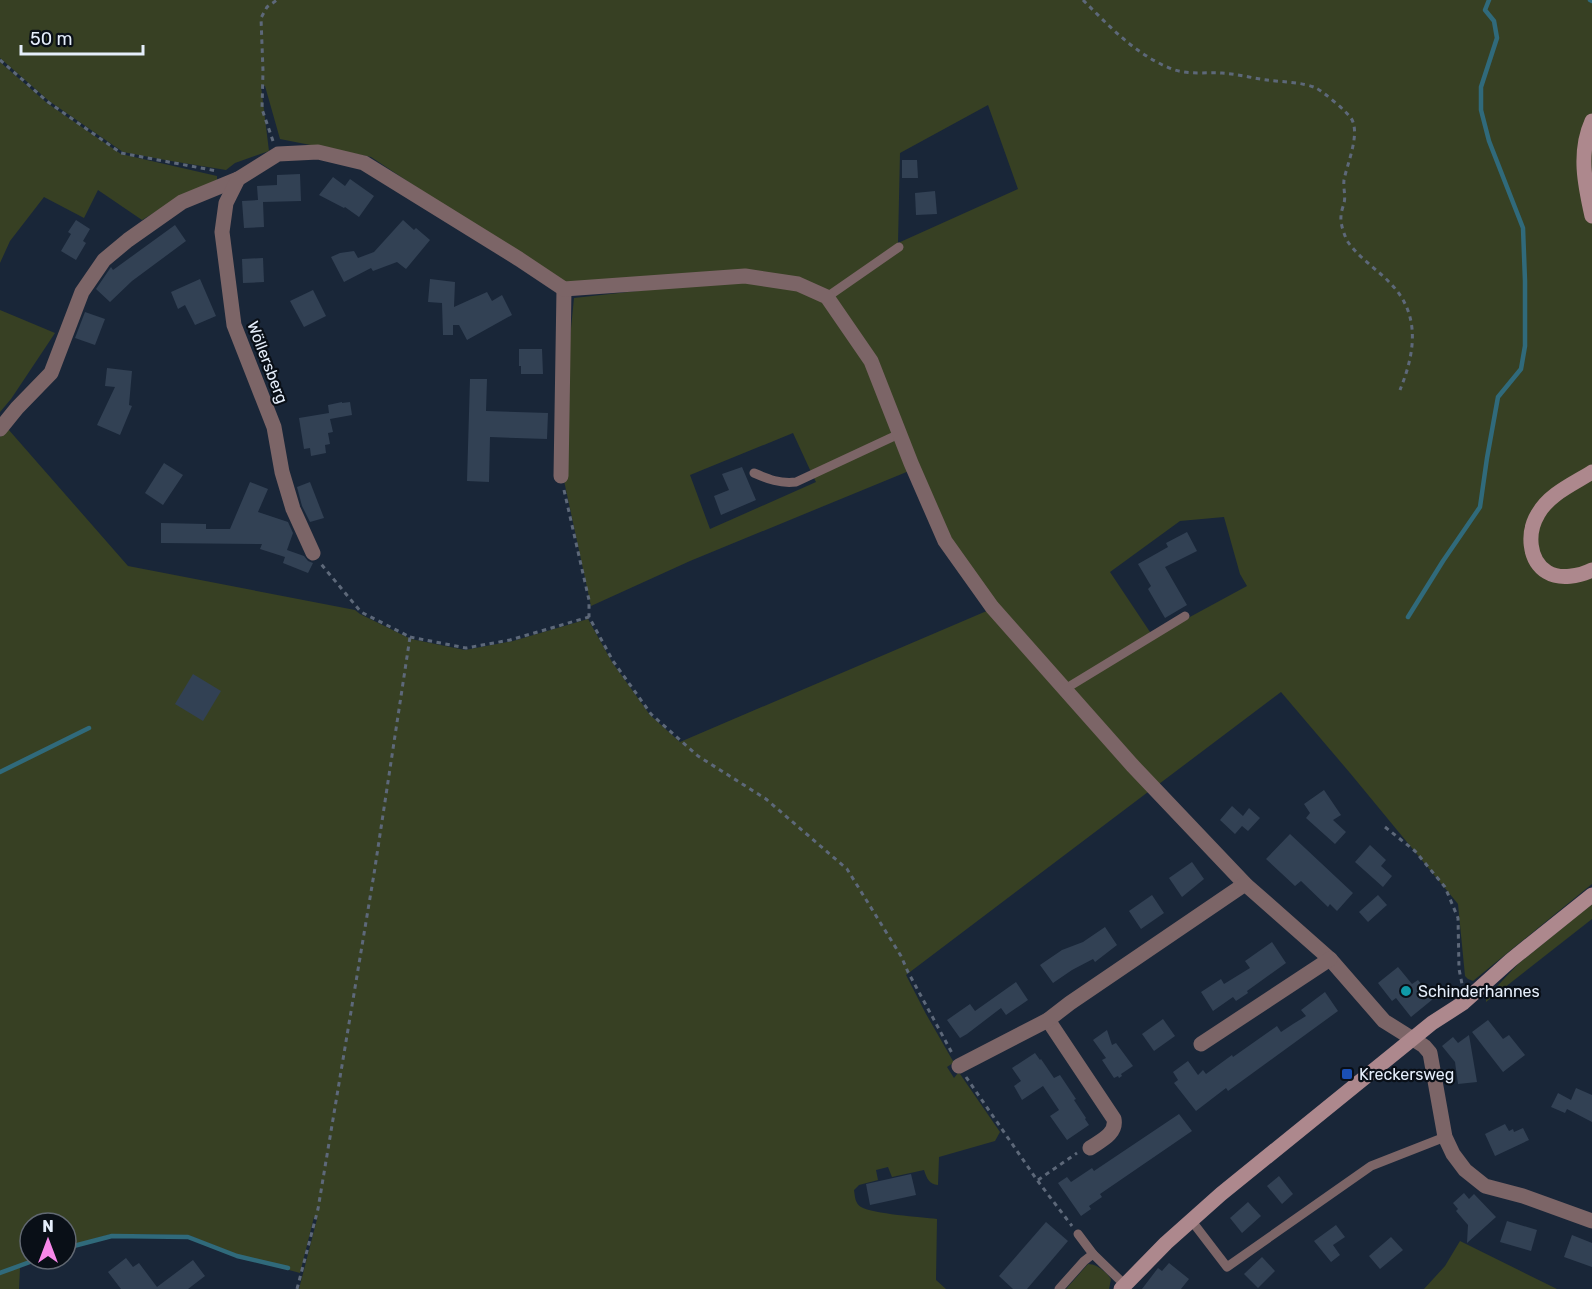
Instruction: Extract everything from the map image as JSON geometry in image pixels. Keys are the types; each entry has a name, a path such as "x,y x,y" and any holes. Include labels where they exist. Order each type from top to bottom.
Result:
{"main road":[{"path":"1592,121 1584,156 1584,176 1592,216"},
{"path":"1592,472 1552,497 1544,505 1537,514 1530,540 1537,562 1548,573 1576,576 1592,570"},
{"path":"1123,1287 1191,1220 1261,1161 1432,1023 1463,1003 1511,960 1592,895"}],"street":[{"path":"0,429 51,373 82,292 104,260 182,202 238,179 278,154 318,152 364,163 558,285 745,276 798,284 827,297 871,361 899,434 945,541 992,607 1132,765 1245,884 1330,959 1384,1021 1425,1046 1430,1053 1445,1137 1461,1166 1485,1186 1523,1196 1592,1221"},
{"name":"Wöllersberg","path":"238,179 226,203 222,232 234,325 274,426 282,472 293,509 313,553"},
{"path":"558,285 561,476"},
{"path":"959,1066 1048,1020 1245,884"},
{"path":"1201,1044 1330,959"},
{"path":"1048,1020 1114,1119 1115,1124 1109,1136 1090,1149"}],"lane":[{"path":"827,297 899,247"},
{"path":"754,473 775,482 796,482 899,434"},
{"path":"1065,689 1185,616"},
{"path":"1191,1220 1227,1267 1371,1166 1445,1137"},
{"path":"1078,1234 1123,1287"},
{"path":"1059,1289 1093,1254"}],"path":[{"path":"277,0 267,7 261,18 260,36 262,109 278,154"},
{"path":"1083,0 1144,56 1174,70 1220,73 1317,88 1352,119 1354,131 1344,183 1345,201 1341,221 1347,240 1363,260 1391,284 1404,300 1412,321 1411,361 1400,390"},
{"path":"0,60 48,102 121,153 226,172 238,179"},
{"path":"561,476 588,600 589,617 613,661 651,714 698,756 766,799 847,869 901,956 959,1066 1037,1180 1078,1234"},
{"path":"313,553 361,612 410,637 466,648 510,640 589,617"},
{"path":"297,1289 318,1209 374,874 410,637"},
{"path":"1385,827 1415,851 1445,887 1458,918 1459,969 1462,985 1475,992"},
{"path":"1037,1180 1080,1151 1090,1149"}],"green space":[{"path":"0,0 1592,0 1592,884 1473,981 1465,976 1458,904 1281,692 1155,787 1069,689 1188,618 1247,586 1240,574 1224,517 1180,521 1110,572 1152,635 1066,685 995,604 947,540 903,432 827,294 798,282 571,285 520,256 371,157 280,139 265,86 261,86 269,151 235,163 226,170 123,152 49,101 0,58","holes":["988,105 1018,189 898,243 900,153"]},
{"path":"0,62 47,103 121,154 217,176 217,182 184,195 142,220 98,190 84,218 44,197 10,241 0,263"},
{"path":"745,279 797,287 826,300 868,362 896,432 811,472 793,433 690,475 710,529 816,482 813,476 897,437 909,471 690,561 591,606 563,476 565,389 574,298"},
{"path":"0,310 55,333 0,412"},
{"path":"8,429 128,566 355,610 411,639 465,650 513,641 588,619 612,662 650,715 680,742 989,610 1148,792 906,975 953,1061 947,1067 954,1078 958,1073 960,1074 1000,1132 995,1141 939,1157 938,1185 932,1184 924,1170 892,1177 888,1167 876,1170 878,1180 859,1185 854,1190 856,1200 861,1207 886,1213 937,1219 936,1280 946,1289 299,1289 317,1219 314,1217 300,1273 289,1270 289,1267 238,1255 188,1235 111,1234 78,1244 78,1211 18,1211 19,1289 0,1289 0,437"},
{"path":"1592,904 1592,919 1486,1002 1486,998 1518,964"},
{"path":"1460,1241 1557,1289 1424,1289 1445,1266"},
{"path":"1088,1264 1098,1267 1109,1276 1111,1279 1109,1289 1066,1289"}],"building":[{"path":"902,160 917,160 918,178 902,178"},
{"path":"300,174 301,201 263,202 264,227 244,228 242,201 258,200 257,186 277,185 277,175"},
{"path":"333,177 345,186 350,179 374,196 359,217 345,207 319,195"},
{"path":"935,191 937,214 916,215 915,193"},
{"path":"76,220 90,229 83,241 86,243 76,260 61,251 71,234 68,232"},
{"path":"403,220 430,240 406,269 397,262 373,271 371,268 344,282 331,257 354,251 358,258 374,252"},
{"path":"175,225 186,241 132,281 110,302 96,289 111,267 113,270"},
{"path":"263,258 264,282 243,283 242,259"},
{"path":"200,279 216,316 195,325 185,305 178,309 171,292"},
{"path":"430,279 455,282 454,307 487,292 492,301 502,295 512,315 467,340 459,325 453,325 453,335 443,335 442,303 428,302"},
{"path":"313,290 326,316 304,327 290,301"},
{"path":"85,312 105,319 95,345 75,338"},
{"path":"519,349 542,349 543,374 521,374"},
{"path":"107,368 132,371 129,405 132,406 120,435 97,425 115,387 105,386"},
{"path":"470,379 487,379 486,411 548,413 547,439 490,437 489,482 467,481"},
{"path":"350,402 352,415 330,419 333,432 328,433 330,444 325,445 326,453 311,456 310,448 304,449 299,418 329,413 328,405"},
{"path":"164,463 183,475 163,505 145,493"},
{"path":"742,467 756,500 721,515 714,496 729,490 722,474"},
{"path":"250,482 268,489 258,512 288,522 293,533 287,550 304,556 313,563 308,573 283,563 285,557 260,549 262,544 161,543 161,523 206,524 206,529 230,529"},
{"path":"310,482 324,518 310,522 302,506 297,487"},
{"path":"1187,532 1197,551 1165,567 1187,605 1165,618 1148,589 1151,586 1138,564 1168,547 1166,543"},
{"path":"193,674 221,691 203,721 175,704"},
{"path":"1324,790 1341,815 1333,820 1346,832 1335,844 1306,818 1310,813 1304,804"},
{"path":"1232,806 1243,816 1249,808 1260,818 1248,831 1242,826 1235,834 1220,820"},
{"path":"1290,834 1353,893 1337,911 1330,904 1328,907 1301,881 1295,886 1266,859"},
{"path":"1370,845 1386,860 1381,866 1392,876 1383,887 1355,862"},
{"path":"1192,862 1204,879 1182,897 1169,878"},
{"path":"1152,895 1164,913 1141,929 1129,911"},
{"path":"1378,895 1387,905 1368,922 1359,912"},
{"path":"1105,927 1117,945 1095,962 1093,959 1053,983 1040,965 1062,950 1083,942"},
{"path":"1272,942 1286,963 1236,1001 1233,997 1213,1011 1201,992 1221,979 1224,984 1250,968 1245,961"},
{"name":"Schinderhannes","path":"1398,967 1412,984 1418,980 1433,999 1411,1017 1396,998 1392,1001 1378,983"},
{"path":"1016,982 1028,1000 1006,1015 1001,1008 960,1038 947,1020 970,1004 975,1011"},
{"path":"1325,992 1338,1011 1228,1091 1226,1088 1196,1111 1174,1083 1178,1080 1173,1072 1188,1061 1198,1075 1203,1070 1206,1074 1277,1026 1281,1032 1306,1016 1301,1010"},
{"path":"1163,1019 1175,1036 1154,1051 1142,1034"},
{"path":"1488,1020 1503,1039 1509,1035 1525,1055 1503,1072 1472,1032"},
{"path":"1107,1030 1112,1045 1116,1043 1133,1066 1119,1078 1118,1076 1114,1078 1102,1060 1106,1058 1093,1040"},
{"path":"1469,1035 1477,1082 1458,1084 1455,1062 1442,1046 1453,1037 1458,1043"},
{"path":"1035,1053 1054,1078 1060,1075 1089,1125 1067,1140 1050,1116 1059,1110 1043,1086 1022,1100 1014,1086 1021,1081 1012,1068"},
{"path":"1576,1088 1592,1095 1592,1122 1567,1109 1565,1113 1551,1107 1558,1093 1571,1100"},
{"path":"1179,1114 1192,1131 1100,1194 1102,1197 1089,1206 1091,1209 1081,1216 1058,1183 1067,1177 1071,1182 1092,1168 1094,1171"},
{"path":"1505,1124 1509,1131 1513,1129 1514,1132 1523,1128 1529,1140 1495,1156 1485,1134"},
{"path":"911,1174 916,1195 870,1205 866,1184"},
{"path":"1279,1176 1293,1194 1282,1204 1267,1186"},
{"path":"1464,1193 1469,1199 1474,1194 1496,1217 1467,1243 1468,1225 1456,1211 1458,1209 1453,1203"},
{"path":"1248,1202 1261,1216 1242,1233 1230,1218"},
{"path":"1507,1221 1537,1230 1531,1251 1500,1242"},
{"path":"1046,1222 1068,1241 1027,1289 1013,1289 999,1276"},
{"path":"1336,1225 1345,1237 1333,1245 1340,1255 1331,1262 1314,1241"},
{"path":"1572,1235 1592,1243 1592,1267 1564,1257"},
{"path":"1391,1237 1403,1250 1380,1269 1369,1256"},
{"path":"1262,1257 1275,1271 1258,1288 1244,1274"},
{"path":"126,1258 133,1267 139,1263 157,1287 193,1260 205,1276 188,1289 121,1289 108,1272"},
{"path":"1169,1263 1189,1279 1181,1289 1142,1289 1158,1268 1162,1271"}],"waterway":[{"path":"1408,617 1480,507 1498,397 1521,369 1525,346 1523,228 1489,141 1481,110 1481,87 1497,38 1494,21 1485,10 1489,0"},
{"path":"0,772 89,728"},
{"path":"78,1245 112,1236 188,1237 237,1256 288,1268"},
{"path":"0,1273 18,1266"}],"place":[{"name":"Schinderhannes","path":"1406,991"},
{"name":"Kreckersweg","path":"1347,1074"}]}
